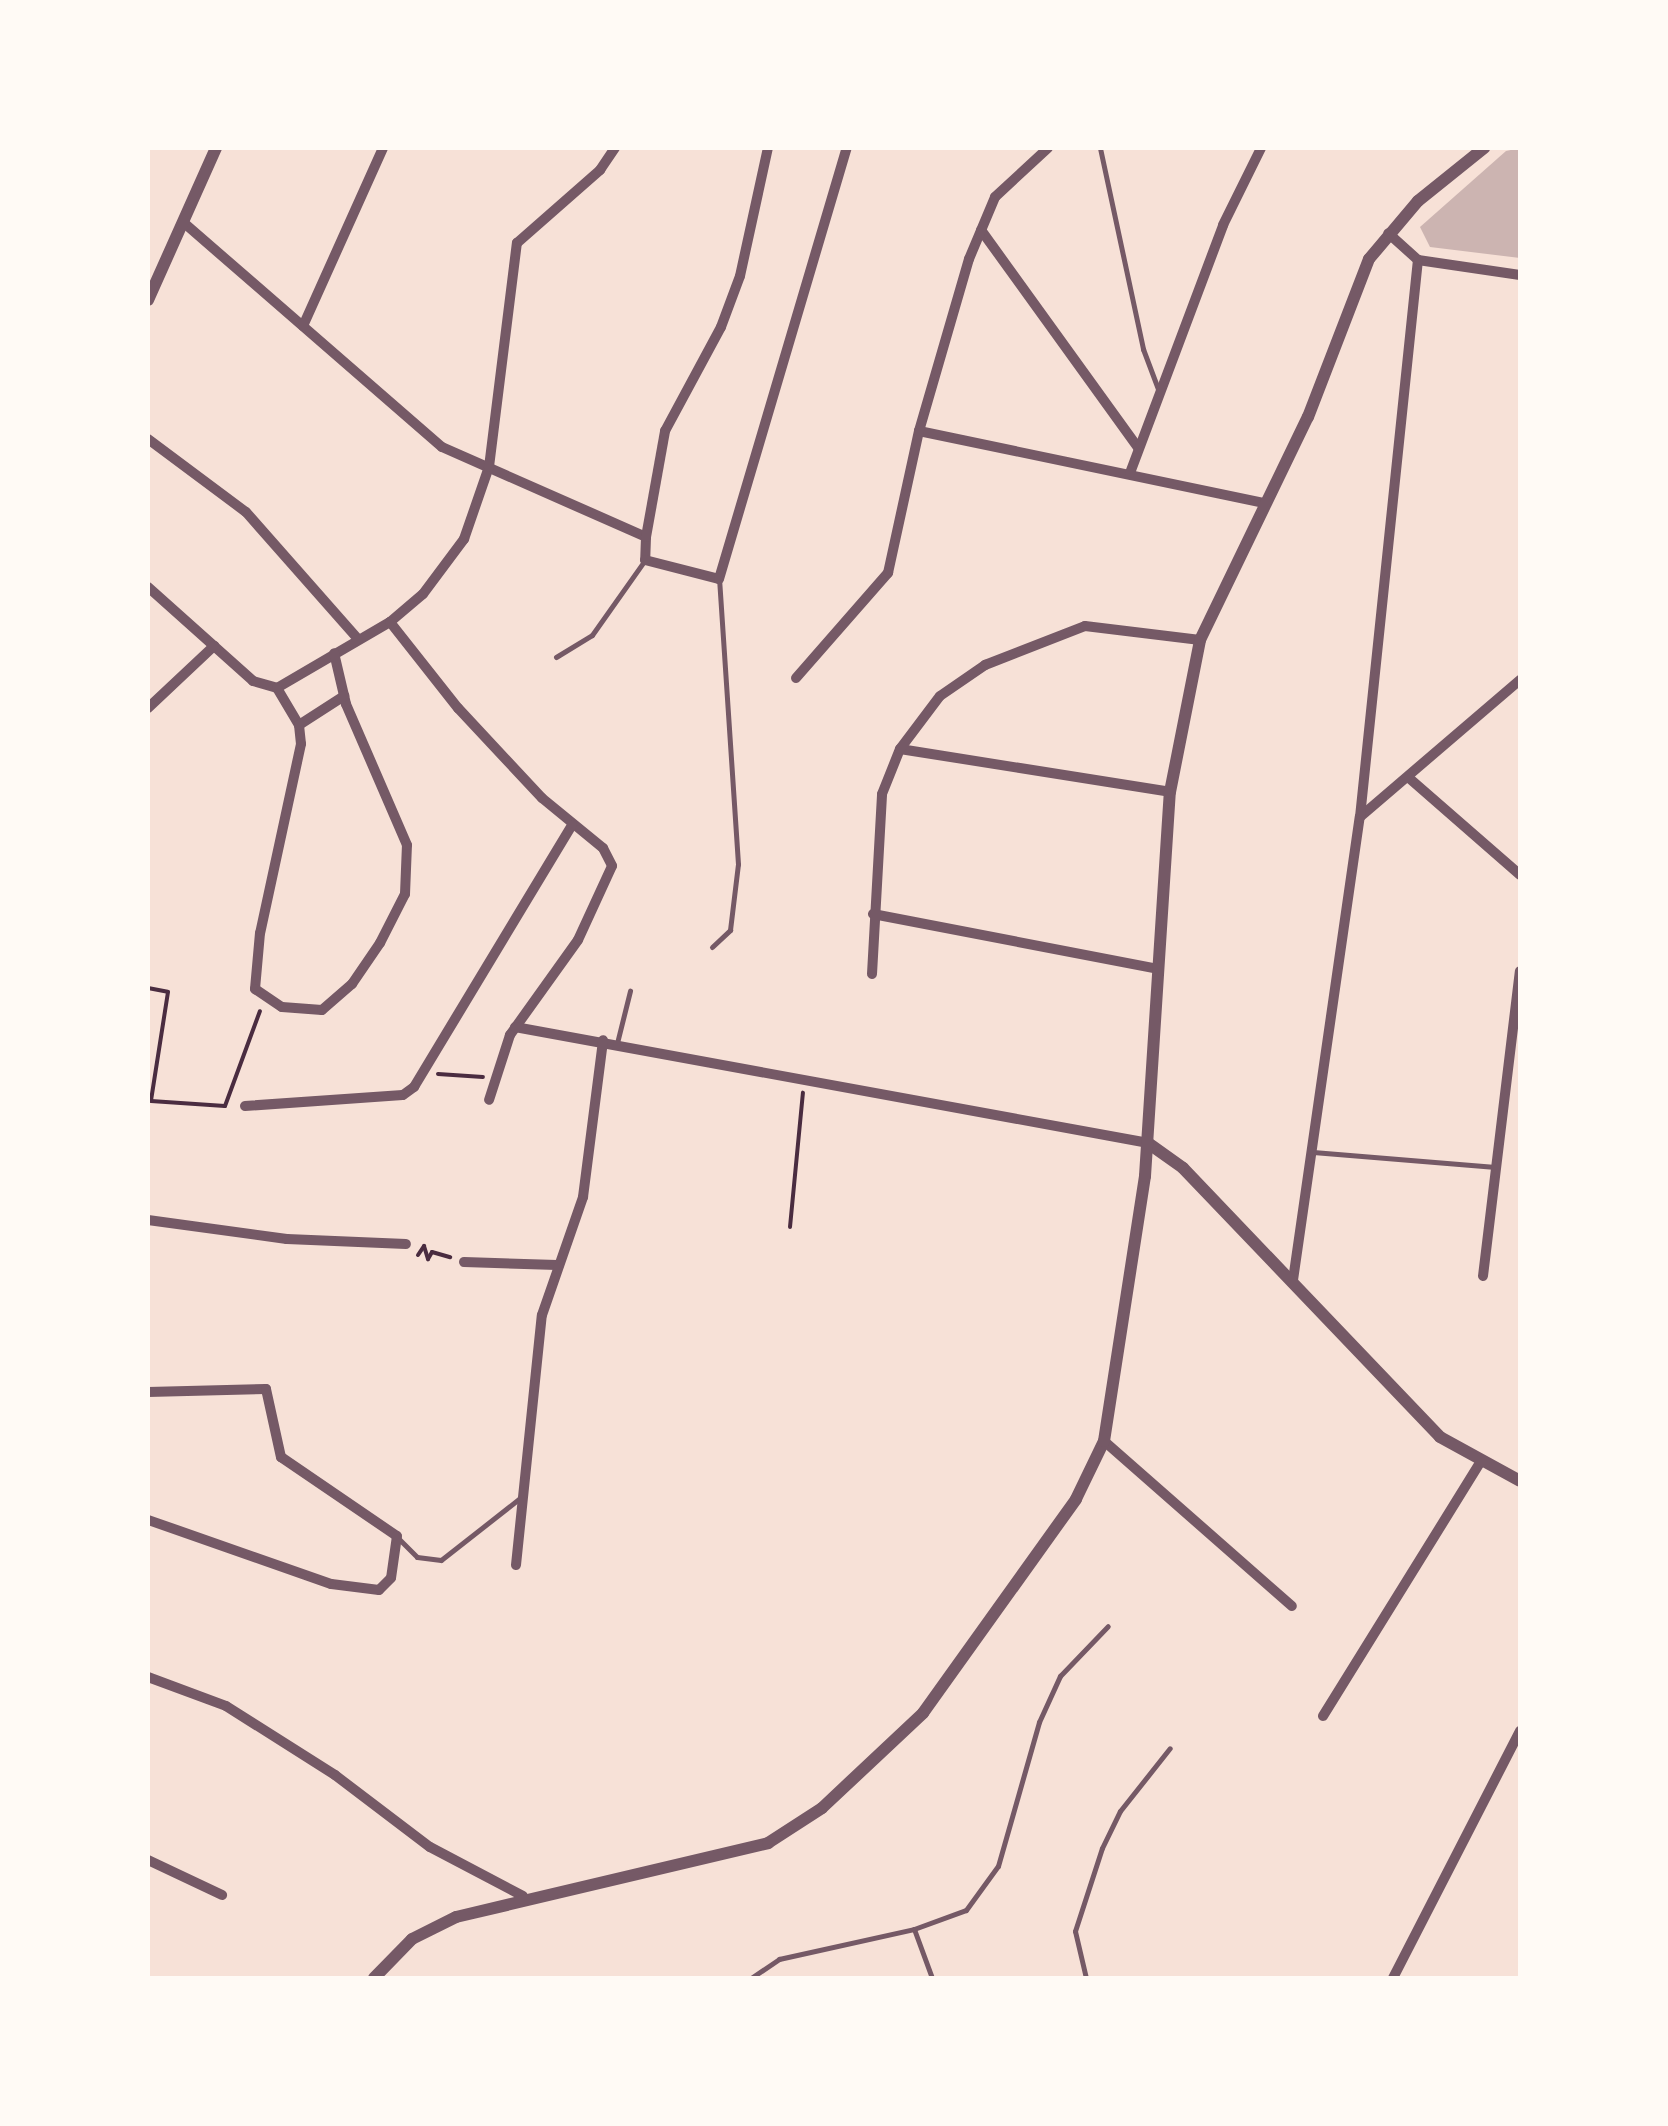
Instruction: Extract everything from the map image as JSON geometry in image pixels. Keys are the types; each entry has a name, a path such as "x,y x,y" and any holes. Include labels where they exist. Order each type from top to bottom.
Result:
{"street":[{"path":"148,300 216,148"},
{"path":"303,326 382,148"},
{"path":"277,688 390,622 449,565 489,468 517,243 600,170 615,148"},
{"path":"768,148 740,276 721,328 665,431 646,537 645,560 719,579 847,148"},
{"path":"796,678 888,573 919,431 981,230 1011,176 1048,148"},
{"path":"1130,472 1158,389 1261,148"},
{"path":"374,1978 412,1939 523,1896 617,1882 768,1843 822,1808 923,1713 1067,1513 1104,1441 1148,1143 1170,792 1200,640 1308,416 1356,286 1388,232 1484,148"},
{"path":"183,222 442,447 646,537"},
{"path":"981,230 1138,448"},
{"path":"1388,232 1418,260 1520,274"},
{"path":"1293,1280 1360,817 1418,260"},
{"path":"919,431 1265,503"},
{"path":"148,439 246,512 358,639"},
{"path":"148,587 254,681 277,688 299,725 298,768 253,970 255,989 282,1008 322,1010 352,984 405,894 407,845 344,696 334,653"},
{"path":"390,622 458,708 572,824 604,848 612,866 606,889 514,1027 493,1078 489,1100"},
{"path":"872,974 875,833 900,749 940,696 985,665 1056,634 1085,626 1200,640"},
{"path":"148,708 214,646"},
{"path":"1360,817 1520,680"},
{"path":"299,725 344,696"},
{"path":"900,749 1170,792"},
{"path":"1408,778 1520,875"},
{"path":"245,1106 403,1095 422,1073 572,824"},
{"path":"873,914 1158,969"},
{"path":"1483,1276 1520,971"},
{"path":"514,1027 617,1042 1148,1143 1182,1168 1293,1280 1406,1405 1480,1464 1520,1481"},
{"path":"516,1566 542,1315 586,1184 603,1040"},
{"path":"148,1220 287,1239 406,1244"},
{"path":"464,1262 557,1264"},
{"path":"148,1392 261,1386 270,1394 281,1457 396,1536 387,1586 368,1591 148,1520"},
{"path":"1104,1441 1292,1606"},
{"path":"1323,1716 1480,1464"},
{"path":"148,1676 226,1706 335,1775 430,1847 523,1896"},
{"path":"1393,1978 1520,1731"},
{"path":"148,1860 222,1895"}],"lane":[{"path":"1100,148 1143,350 1158,389"},
{"path":"556,658 592,635 645,560"},
{"path":"712,947 730,930 738,864 719,579"},
{"path":"617,1042 630,991"},
{"path":"1313,1152 1496,1167"},
{"path":"396,1536 417,1557 442,1560 526,1492"},
{"path":"750,1978 798,1953 914,1929 966,1910 983,1892 1060,1676 1108,1626"},
{"path":"1086,1978 1075,1931 1102,1848 1120,1811 1170,1748"},
{"path":"914,1929 932,1978"}],"path":[{"path":"148,988 168,992 151,1101 245,1106"},
{"path":"225,1106 264,999"},
{"path":"422,1073 493,1078"},
{"path":"790,1227 804,1078"},
{"path":"406,1244 417,1254 426,1248 428,1259 432,1252 464,1262"}],"building":[{"path":"1520,148 1520,258 1430,247 1420,227 1506,151"}]}
